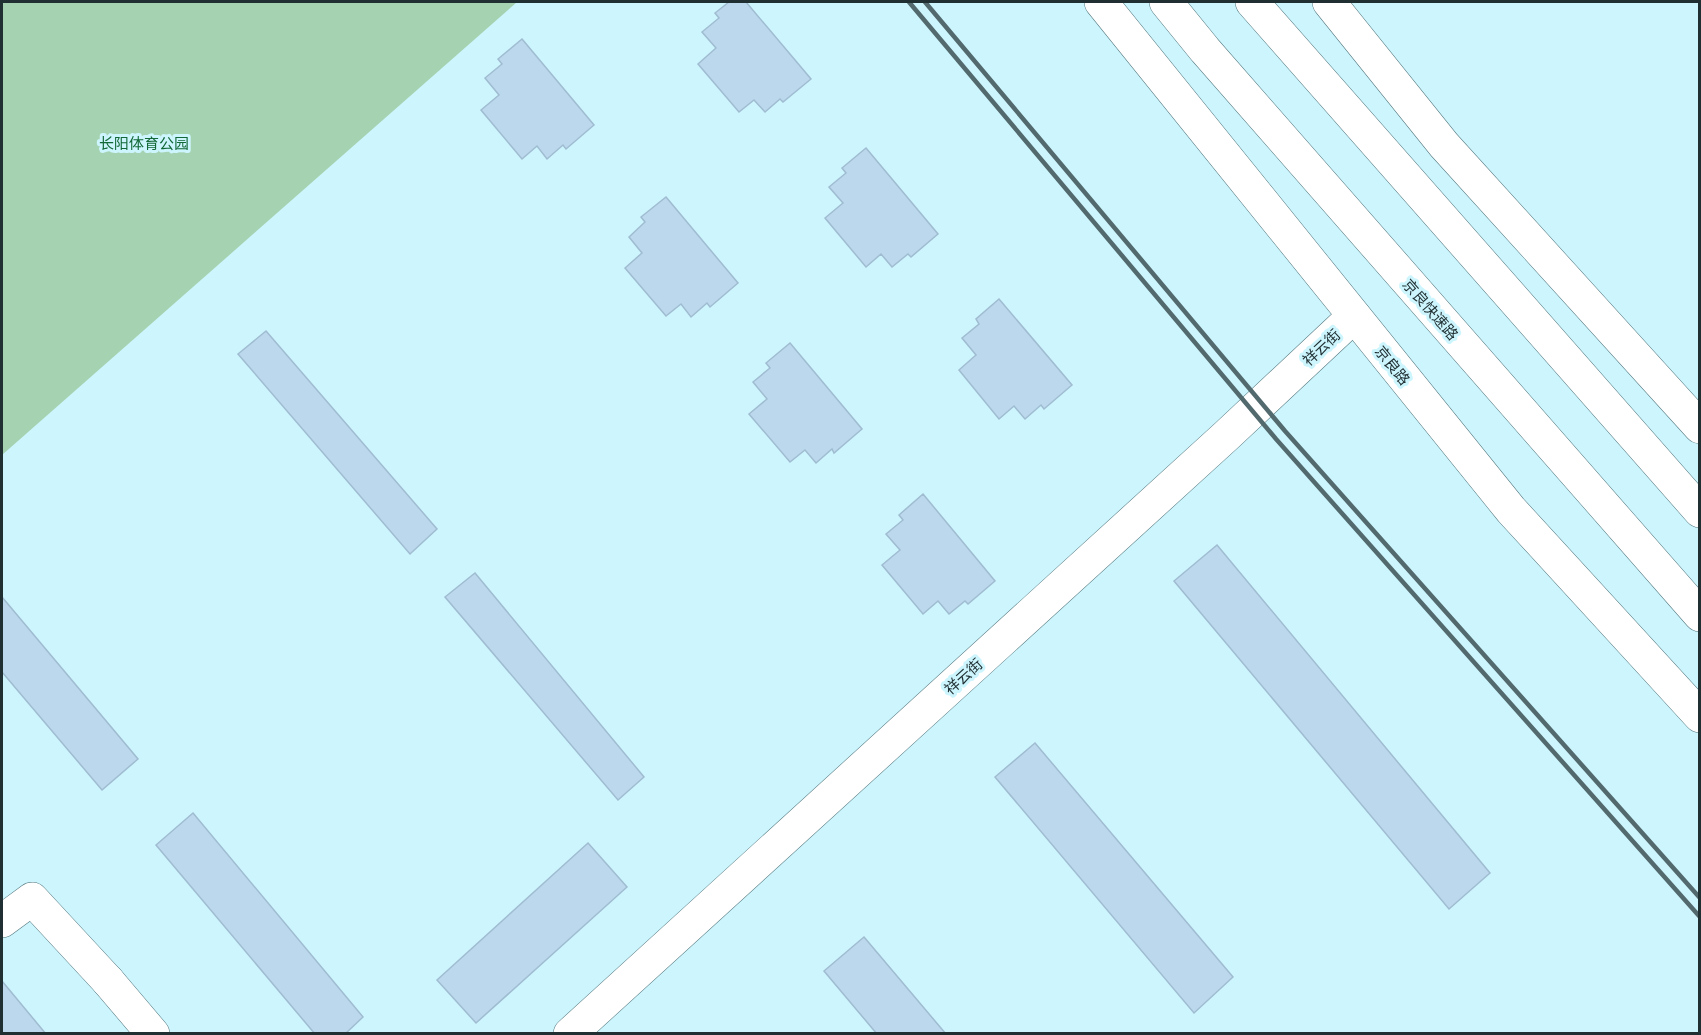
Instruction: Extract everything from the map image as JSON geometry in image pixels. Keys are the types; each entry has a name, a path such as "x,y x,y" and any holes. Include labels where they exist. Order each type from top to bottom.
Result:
{"main road":[{"name":"京良路","path":"1101,2 1511,510 1700,716"},
{"name":"京良快速路","path":"1166,2 1213,59 1700,615"},
{"path":"1252,2 1700,511"},
{"path":"1329,2 1444,145 1700,427"},
{"name":"祥云街","path":"570,1034 1226,436 1354,316"},
{"path":"2,921 32,899 108,981 153,1034"}],"green space":[{"name":"长阳体育公园","path":"2,2 517,2 2,455"}],"building":[{"path":"729,2 746,2 811,79 783,102 780,99 765,112 754,100 739,112 698,64 716,48 702,32 719,18 715,13"},
{"path":"522,39 594,125 566,149 563,145 547,159 537,146 522,159 481,110 499,95 485,78 502,64 498,59"},
{"path":"866,148 938,234 911,257 908,254 892,267 881,254 866,267 825,218 843,203 829,187 846,173 842,168"},
{"path":"666,197 738,283 710,307 707,303 691,317 681,304 666,316 625,268 642,253 629,237 645,222 641,217"},
{"path":"999,299 1072,385 1044,409 1041,405 1025,419 1014,406 999,419 959,370 976,355 962,338 979,324 976,319"},
{"path":"266,331 437,529 410,554 238,354"},
{"path":"790,343 862,429 834,453 832,449 816,463 805,450 790,462 749,414 767,399 753,382 770,368 766,363"},
{"path":"923,494 995,581 968,604 965,601 949,614 938,601 923,614 882,565 900,550 886,534 903,520 899,515"},
{"path":"1217,545 1490,873 1449,909 1174,581"},
{"path":"475,573 644,777 618,800 445,597"},
{"path":"2,597 138,759 102,790 2,672"},
{"path":"1035,743 1233,977 1194,1013 995,777"},
{"path":"193,813 363,1017 345,1034 315,1034 156,845"},
{"path":"588,843 627,887 476,1023 437,980"},
{"path":"864,937 946,1034 877,1034 824,971"},
{"path":"2,981 46,1034 2,1034"}],"railway":[{"path":"909,2 1276,439 1700,917"},
{"path":"925,2 1285,431 1700,898"}]}
